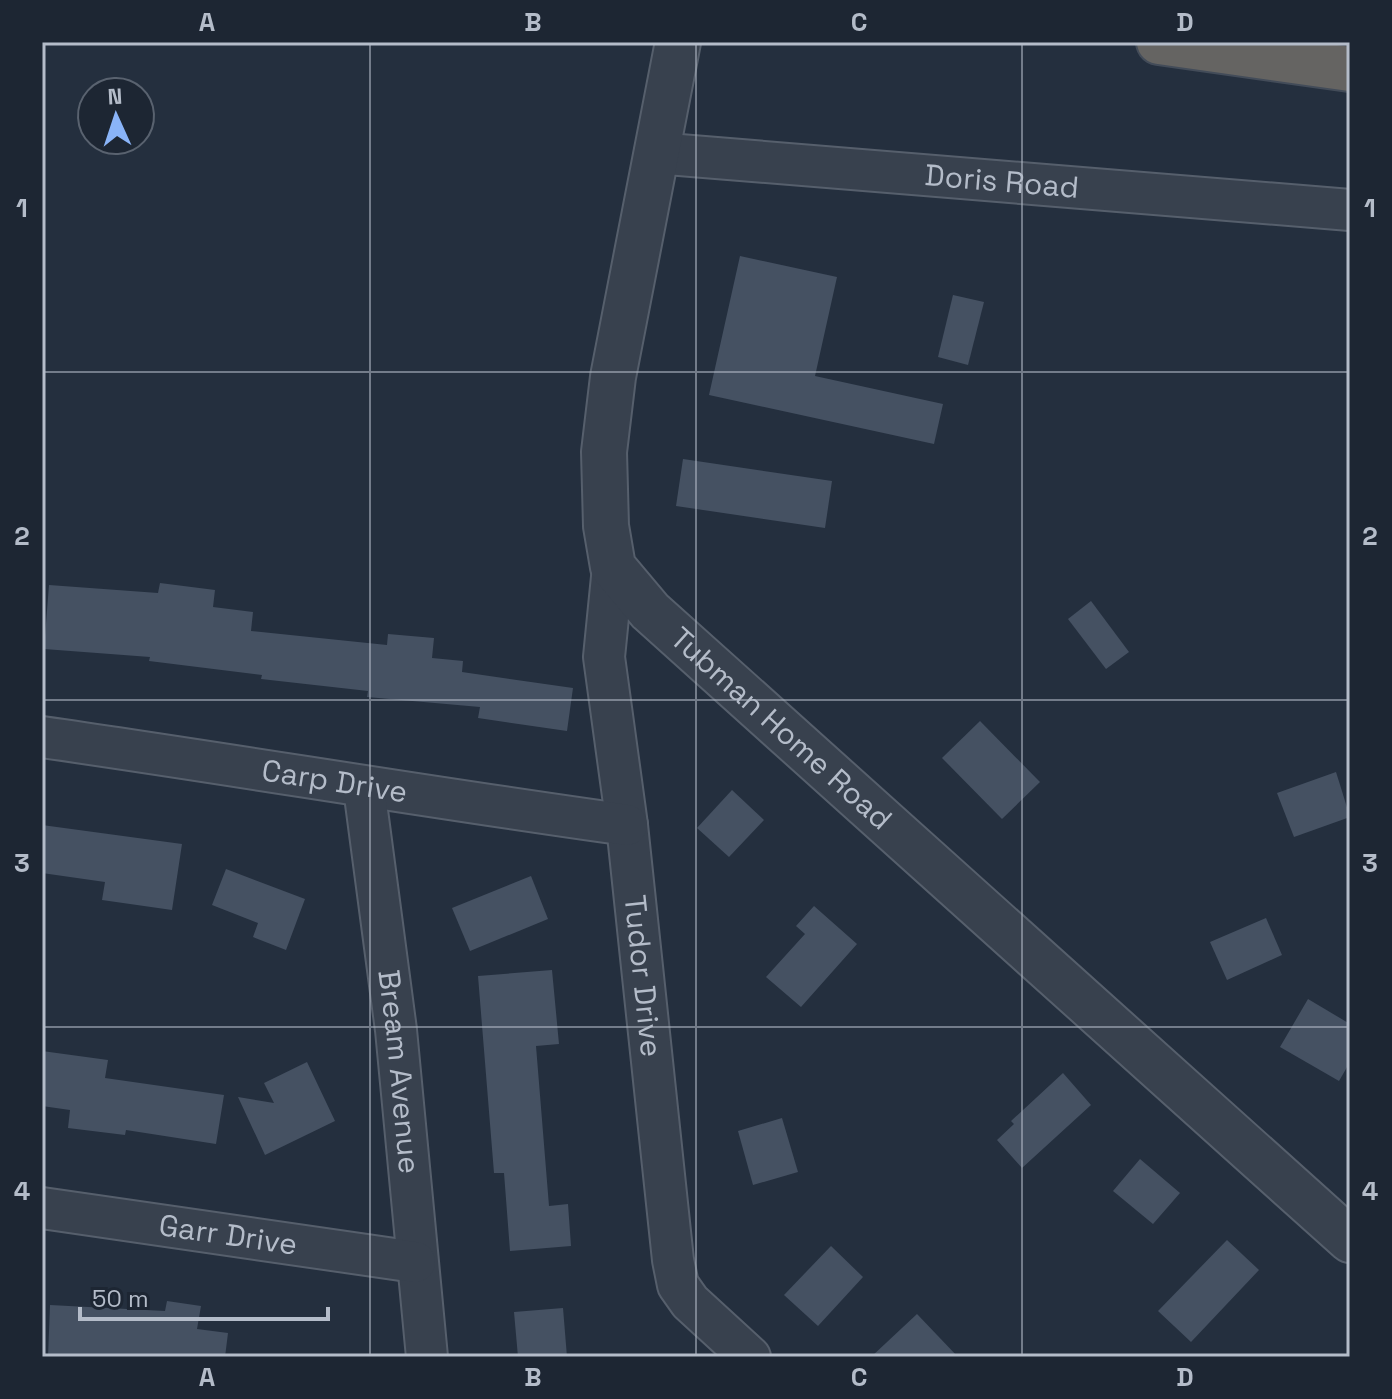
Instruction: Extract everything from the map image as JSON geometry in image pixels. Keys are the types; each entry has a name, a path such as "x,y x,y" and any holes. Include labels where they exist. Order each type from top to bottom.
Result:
{"highway":[{"path":"1159,42 1350,69"}],"street":[{"path":"613,567 606,526 604,452 613,377 678,42"},
{"name":"Doris Road","path":"655,153 1350,210"},
{"name":"Tudor Drive","path":"613,567 604,657 627,825 678,1285 690,1302 750,1357"},
{"name":"Tubman Home Road","path":"613,567 650,611 1350,1240"},
{"name":"Carp Drive","path":"42,737 285,773 364,788 627,825"},
{"name":"Bream Avenue","path":"364,788 396,1030 415,1262 427,1357"},
{"name":"Garr Drive","path":"42,1208 415,1262"}],"building":[{"path":"740,256 837,277 815,376 943,404 934,444 709,395"},
{"path":"953,295 984,302 968,365 938,357"},
{"path":"683,459 832,481 825,528 676,506"},
{"path":"160,583 215,590 213,607 253,612 251,631 387,645 388,634 434,638 432,658 463,661 462,672 573,688 567,731 478,718 480,707 367,697 368,691 261,679 262,675 149,661 150,657 44,649 49,585 158,593"},
{"path":"1091,601 1129,652 1106,669 1068,619"},
{"path":"980,721 1040,782 1002,819 942,758"},
{"path":"1336,772 1350,817 1294,837 1277,793"},
{"path":"732,790 764,820 729,857 697,828"},
{"path":"42,825 182,844 172,910 102,900 105,882 42,873"},
{"path":"226,869 305,899 286,950 253,937 258,923 212,905"},
{"path":"531,876 548,919 470,951 452,908"},
{"path":"814,906 857,944 801,1007 766,977 805,934 796,926"},
{"path":"1266,918 1282,955 1227,980 1210,942"},
{"path":"552,970 559,1044 536,1046 549,1206 568,1204 571,1246 510,1251 504,1173 494,1173 478,976"},
{"path":"1308,999 1350,1024 1350,1062 1339,1081 1280,1047"},
{"path":"42,1051 108,1060 105,1078 224,1095 216,1144 126,1130 125,1135 68,1128 70,1110 42,1106"},
{"path":"307,1062 335,1121 265,1155 238,1097 274,1103 264,1083"},
{"path":"1063,1073 1091,1105 1022,1168 997,1140 1014,1124 1011,1121"},
{"path":"782,1118 798,1172 753,1185 738,1131"},
{"path":"1140,1159 1180,1193 1153,1224 1113,1191"},
{"path":"1227,1240 1259,1270 1191,1342 1158,1311"},
{"path":"831,1246 863,1277 818,1326 784,1295"},
{"path":"167,1301 201,1306 197,1329 228,1333 225,1357 48,1357 50,1305 165,1311"},
{"path":"563,1308 567,1357 518,1357 514,1312"},
{"path":"917,1314 958,1357 871,1357"}]}
